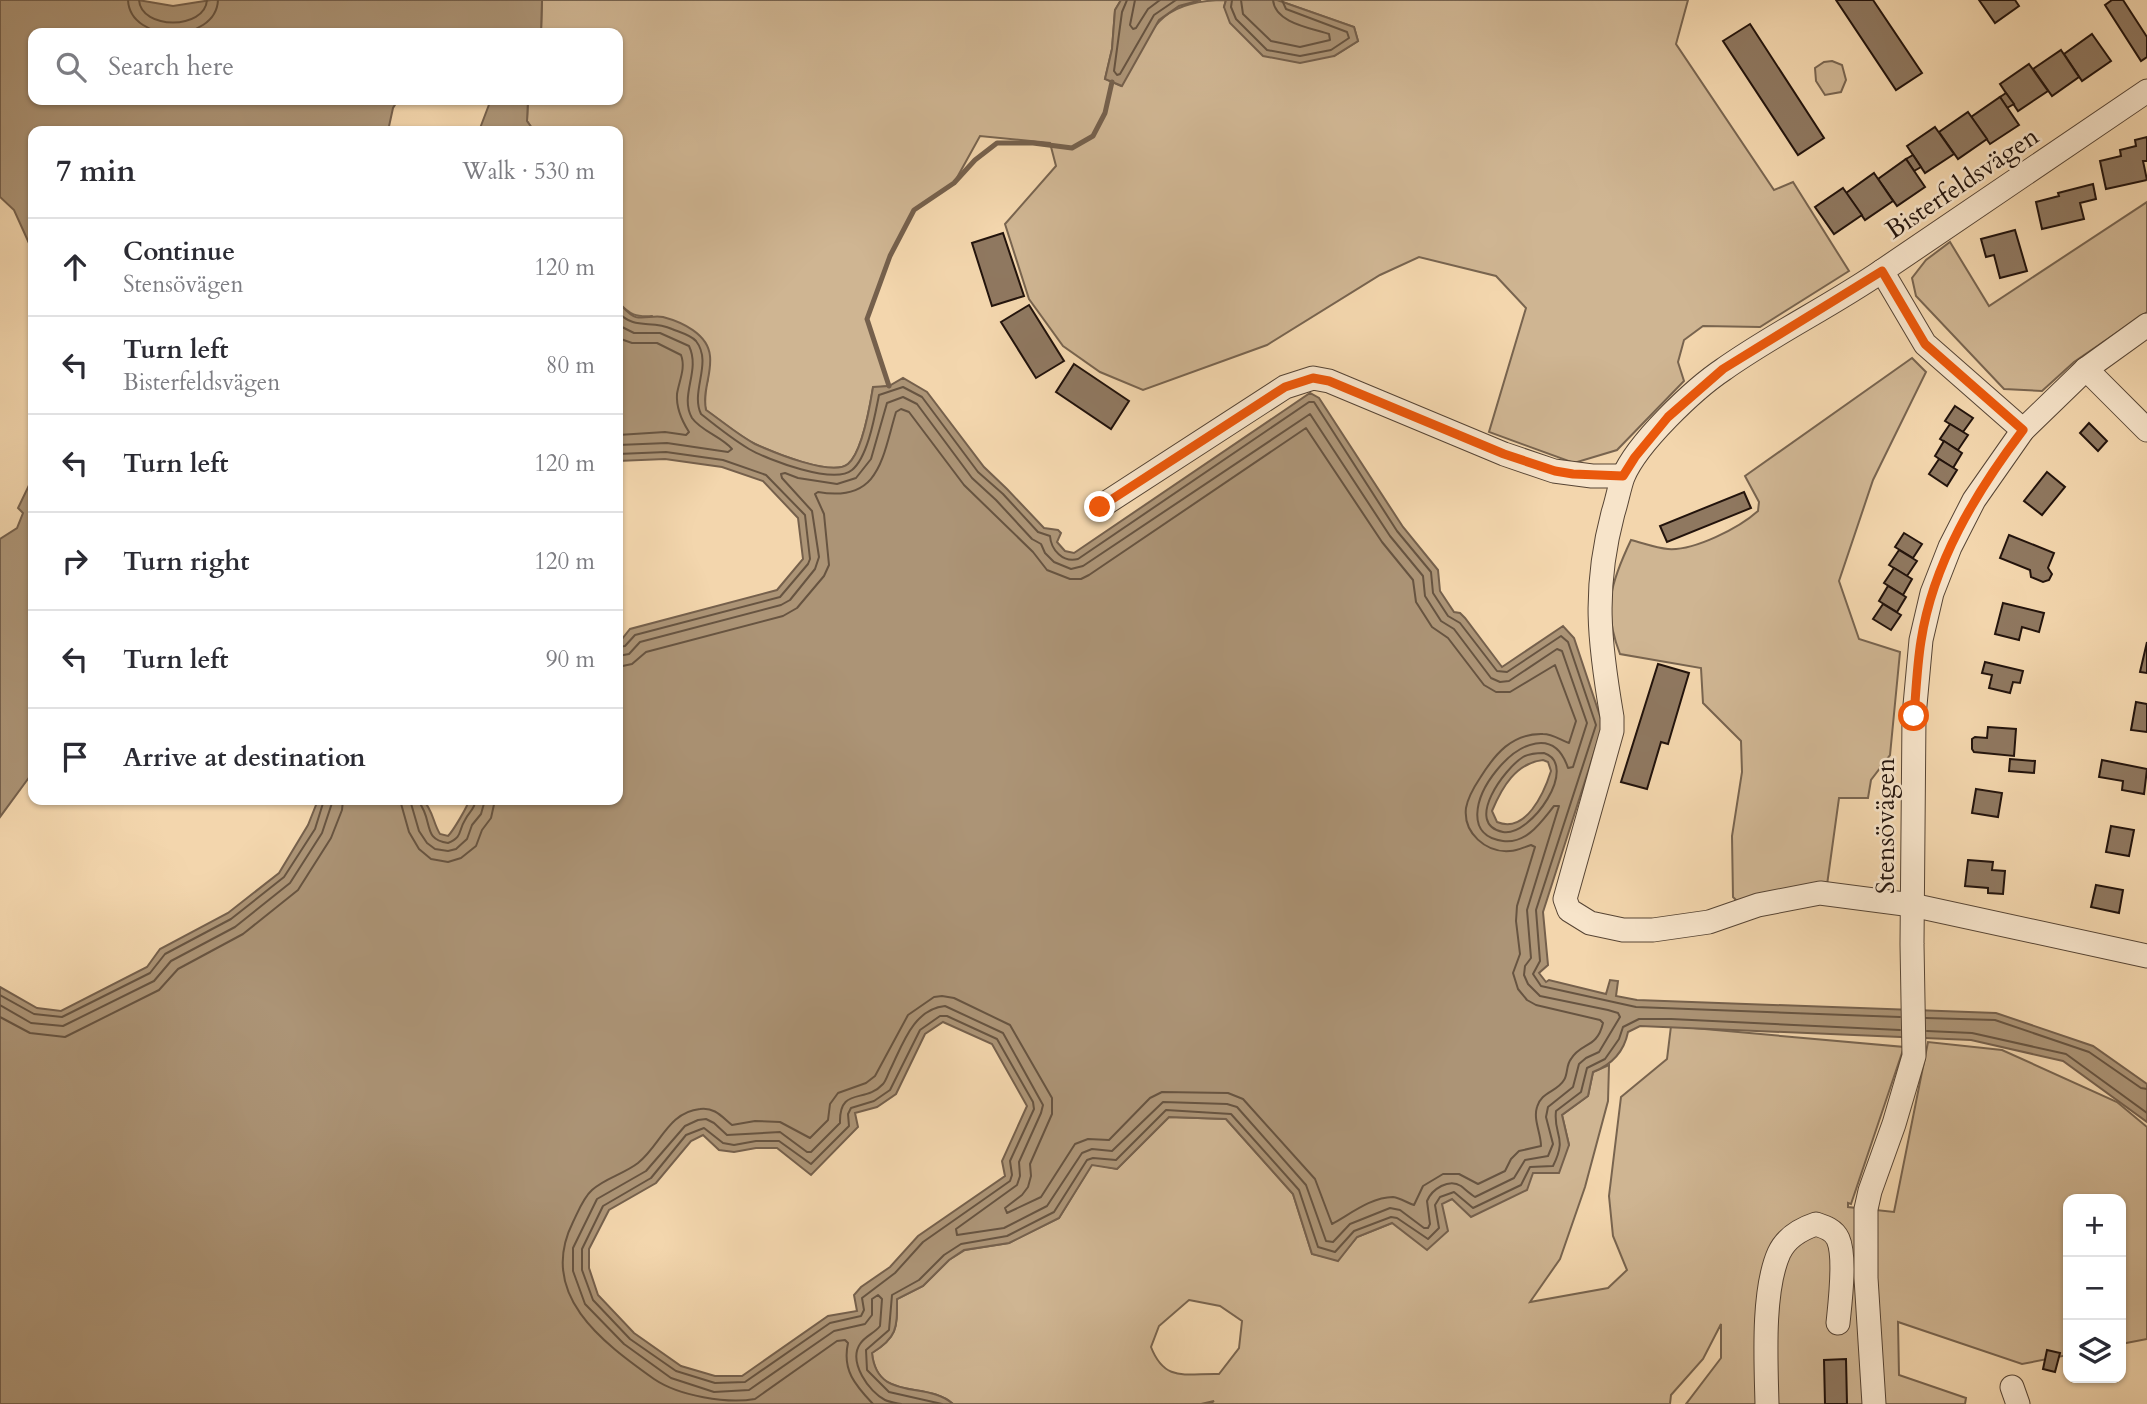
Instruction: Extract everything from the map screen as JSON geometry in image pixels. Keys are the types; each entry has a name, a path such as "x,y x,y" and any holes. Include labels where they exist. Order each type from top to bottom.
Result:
{"street":[{"name":"Bisterfeldsvägen","path":"2023,430 1925,344 1882,271 2147,91"},
{"path":"1882,271 1723,369 1668,417 1623,476 1603,554 1600,594 1599,633 1612,731 1571,874 1565,899 1569,910 1590,923 1623,930 1653,930 1709,922 1758,905 1820,893 1912,905 2147,956"},
{"name":"Stensövägen","path":"1874,1404 1866,1278 1866,1209 1914,1056 1913,728 1921,640 1932,593 1950,547 1974,500 2023,430 2086,369 2147,325"},
{"path":"2086,369 2147,430"},
{"path":"1100,507 1285,387 1313,378 1338,383 1440,430 1555,471 1592,476 1623,476"},
{"path":"1767,1404 1768,1319 1773,1273 1779,1252 1788,1240 1816,1218 1837,1237 1841,1248 1838,1323"}],"shaded area":[{"path":"542,0 1121,0 1115,10 1112,49 1105,79 1121,86 1158,22 1184,6 1203,1 1226,0 1224,7 1334,56 1358,41 1354,27 1277,0 1688,0 1676,44 1774,190 1793,182 1849,271 1760,327 1703,326 1684,340 1678,362 1684,381 1617,450 1574,463 1489,432 1526,308 1496,276 1419,257 1380,275 1267,345 1143,390 1100,372 1063,346 1029,299 1005,224 1056,166 1050,143 980,136 954,183 914,210 890,256 867,319 889,386 873,388 865,429 848,464 840,467 816,465 755,444 706,410 703,398 708,379 652,316 634,314 623,306 623,126 530,126 527,121 528,105 623,105 623,28 541,28"},
{"path":"1832,61 1842,65 1846,80 1841,92 1825,95 1816,81 1815,68 1824,62"},
{"path":"2147,202 2147,312 2074,362 2042,391 2004,389 1916,296 1912,278 1926,260 1950,242 1989,306"},
{"path":"1912,358 1926,372 1873,480 1839,581 1859,639 1900,652 1890,755 1871,780 1868,798 1839,798 1827,885 1742,906 1733,897 1732,836 1742,772 1741,741 1703,703 1701,668 1620,654 1614,638 1610,609 1618,569 1631,540 1679,549 1716,537 1750,518 1758,511 1759,502 1745,476"},
{"path":"1671,1026 1904,1047 1851,1204 1848,1203 1848,1207 1894,1212 1928,1042 2002,1050 2117,1102 2147,1127 2147,1339 2126,1343 2126,1194 2063,1194 2063,1356 2022,1364 1898,1322 1899,1375 1966,1398 1965,1404 1686,1404 1721,1358 1721,1324 1703,1359 1671,1395 1670,1404 1210,1404 1214,1401 1201,1404 953,1404 930,1393 893,1385 883,1379 876,1369 872,1353 887,1342 894,1330 897,1299 923,1286 949,1260 965,1250 1009,1243 1059,1218 1092,1164 1117,1169 1169,1117 1226,1119 1293,1194 1312,1254 1338,1260 1357,1237 1452,1199 1533,1173 1569,1145 1562,1115 1588,1096 1593,1072 1609,1065 1608,1101 1585,1187 1560,1259 1530,1302 1608,1288 1627,1270 1613,1236 1609,1196 1621,1097 1667,1059","holes":["1189,1300 1220,1306 1242,1321 1239,1348 1219,1374 1187,1375 1170,1371 1163,1366 1151,1347 1159,1326"]}],"water":[{"path":"0,0 138,0 173,6 211,0 542,0 541,28 28,28 28,105 395,105 389,126 28,126 28,241 14,210 0,197"},
{"path":"1121,0 1201,0 1179,6 1159,20 1122,86 1105,79 1112,49 1115,10"},
{"path":"1226,0 1277,0 1354,27 1358,41 1334,56 1300,63 1263,56 1230,23 1224,7"},
{"path":"489,105 528,105 527,121 530,126 481,126"},
{"path":"623,307 636,317 670,319 699,335 710,356 706,410 755,444 802,462 829,467 848,464 861,439 873,387 889,386 903,378 927,392 984,467 1044,528 1058,530 1061,533 1057,542 1065,551 1074,553 1310,393 1319,398 1403,527 1438,570 1440,591 1454,612 1465,618 1502,667 1563,626 1574,638 1603,725 1543,912 1548,965 1539,973 1546,982 1549,980 1606,994 1610,980 1618,981 1616,996 1637,1000 1996,1013 2093,1046 2147,1084 2147,1122 2063,1061 1971,1040 1640,1026 1628,1032 1616,1057 1593,1072 1588,1096 1562,1115 1569,1145 1559,1173 1533,1173 1527,1190 1471,1217 1452,1199 1442,1204 1448,1231 1427,1250 1392,1223 1357,1237 1338,1261 1312,1254 1293,1194 1226,1119 1169,1117 1117,1169 1092,1165 1059,1218 1009,1243 964,1250 949,1260 923,1286 897,1299 894,1330 887,1342 872,1353 876,1369 883,1379 893,1385 930,1393 953,1404 0,1404 0,987 37,1008 61,1011 147,967 160,949 228,913 279,873 308,825 316,805 427,805 440,834 448,836 467,805 623,805 623,638 630,629 777,590 803,559 798,518 763,481 722,467 665,459 623,461","holes":["1543,760 1548,762 1551,771 1544,790 1532,809 1517,822 1497,822 1492,811 1505,785 1525,766","943,1022 992,1044 1027,1106 1002,1161 1005,1176 918,1236 890,1267 861,1287 854,1295 857,1311 828,1316 742,1376 715,1376 681,1366 634,1333 598,1295 589,1268 589,1249 609,1210 656,1183 691,1141 703,1135 719,1150 734,1152 777,1148 811,1175 858,1127 855,1113 877,1107 896,1094 925,1034"]},
{"path":"28,487 28,779 0,817 0,539 17,528 23,513 18,508"}],"building":[{"path":"1836,0 1873,0 1922,73 1896,90"},
{"path":"1979,0 2015,0 2019,6 1995,23"},
{"path":"2112,0 2123,0 2147,37 2147,57 2141,61 2105,5"},
{"path":"1750,24 1824,138 1798,155 1723,41"},
{"path":"2092,34 2111,61 2082,81 2064,54"},
{"path":"2061,50 2079,77 2052,96 2033,69"},
{"path":"2029,64 2048,91 2018,111 2000,84"},
{"path":"2006,93 2014,104 2007,108 2000,97"},
{"path":"2000,97 2019,125 1990,144 1971,117"},
{"path":"1968,112 1987,139 1958,159 1939,132"},
{"path":"1935,127 1954,154 1925,173 1907,146"},
{"path":"2147,137 2147,161 2143,161 2147,180 2106,189 2100,161 2121,156 2120,150 2136,146 2135,140"},
{"path":"1913,155 1921,167 1914,171 1906,159"},
{"path":"1906,159 1925,187 1897,206 1878,179"},
{"path":"1874,173 1893,201 1865,220 1846,193"},
{"path":"2093,184 2096,199 2080,203 2084,219 2042,229 2036,202"},
{"path":"1843,188 1862,215 1834,234 1815,207"},
{"path":"2015,230 2027,271 2000,278 1994,255 1986,257 1981,239"},
{"path":"1003,233 1024,296 992,306 972,243"},
{"path":"1029,305 1064,361 1036,378 1001,322"},
{"path":"1074,364 1129,401 1111,429 1056,392"},
{"path":"1955,406 1973,418 1963,432 1945,421"},
{"path":"2089,423 2107,441 2098,451 2080,433"},
{"path":"1950,424 1968,435 1958,450 1940,439"},
{"path":"1944,441 1962,453 1953,468 1935,456"},
{"path":"1939,459 1957,470 1947,486 1929,474"},
{"path":"2047,472 2065,487 2042,515 2024,501"},
{"path":"1744,492 1751,508 1667,542 1660,526"},
{"path":"1904,533 1922,544 1913,558 1895,547"},
{"path":"2009,535 2054,553 2048,568 2052,574 2049,580 2043,582 2031,577 2030,570 2000,558"},
{"path":"1899,550 1917,561 1907,576 1889,565"},
{"path":"1894,568 1912,579 1903,595 1884,583"},
{"path":"1888,586 1906,597 1897,612 1879,601"},
{"path":"2003,603 2044,613 2039,632 2022,627 2019,640 1995,634"},
{"path":"1883,604 1901,615 1891,630 1873,619"},
{"path":"2147,642 2147,673 2140,672"},
{"path":"1985,662 2023,671 2020,683 2013,682 2010,693 1989,688 1992,675 1982,673"},
{"path":"1658,664 1689,673 1668,744 1661,742 1647,789 1621,782"},
{"path":"2136,702 2147,704 2147,732 2131,730"},
{"path":"1988,727 2016,729 2014,756 1974,752 1972,739 1987,738"},
{"path":"2010,759 2035,761 2034,773 2009,771"},
{"path":"2102,760 2147,769 2144,794 2122,790 2123,781 2099,777"},
{"path":"1976,789 2002,793 1998,817 1972,813"},
{"path":"2111,826 2134,830 2129,856 2106,852"},
{"path":"1968,860 1993,862 1992,870 2005,871 2003,894 1988,893 1988,888 1965,886"},
{"path":"2096,885 2123,890 2119,913 2091,907"},
{"path":"2047,1350 2060,1353 2055,1372 2043,1369"},
{"path":"1846,1359 1847,1404 1825,1404 1824,1360"}],"waterway":[{"path":"889,386 867,319 890,256 914,210 954,183 975,160 997,143 1033,143 1072,148 1093,136 1105,113 1112,82"}],"route":[{"path":"1100,507 1285,387 1313,378 1338,383 1440,430 1555,471 1592,476 1623,476 1668,417 1723,369 1882,271 1925,344 2023,430 1974,500 1950,547 1932,593 1921,640 1914,716"}]}
